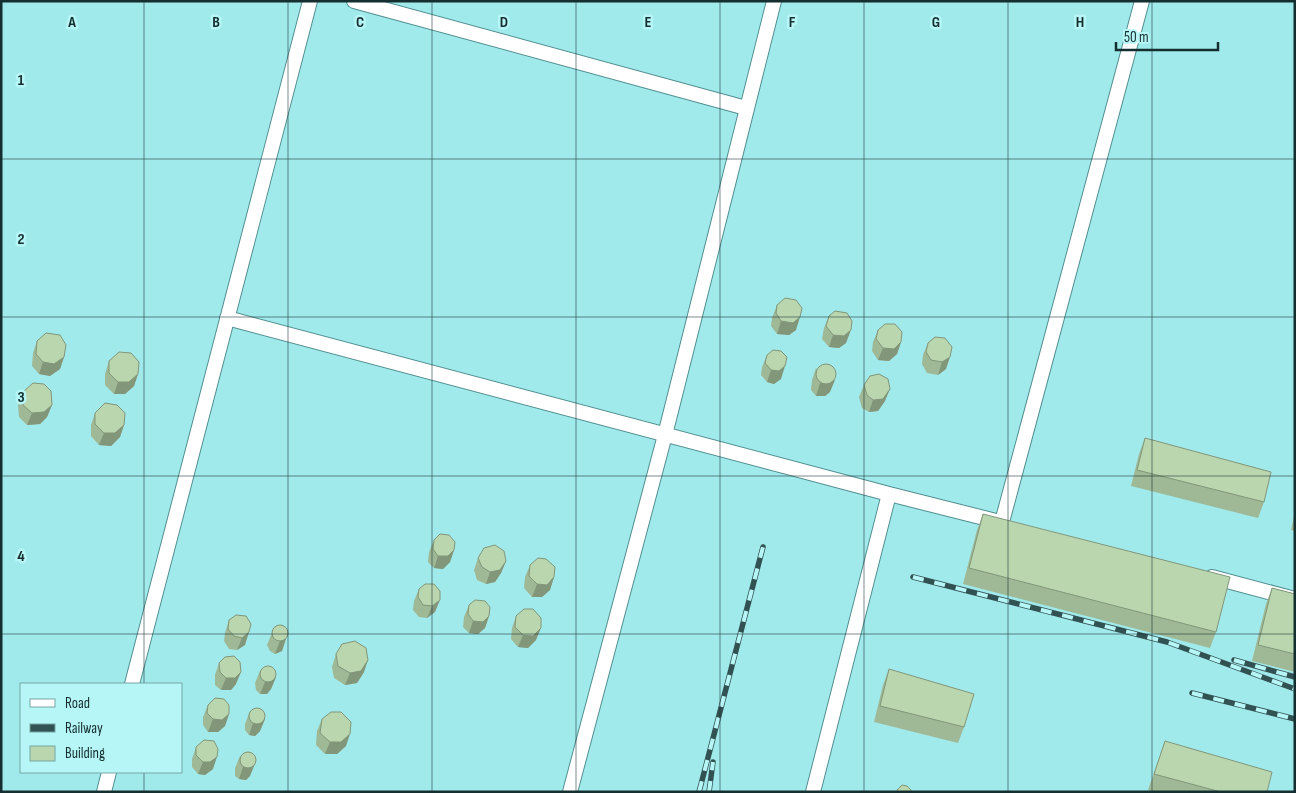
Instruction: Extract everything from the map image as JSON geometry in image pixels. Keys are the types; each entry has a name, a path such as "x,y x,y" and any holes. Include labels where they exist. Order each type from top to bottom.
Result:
{"lane":[{"path":"132,683 310,1"},
{"path":"354,1 746,108"},
{"path":"570,792 666,435 774,1"},
{"path":"227,318 1007,524 1142,1"},
{"path":"813,792 889,494"},
{"path":"1200,574 1295,599"},
{"path":"104,792 109,773"}],"shaded area":[{"path":"1,1 1295,1 1295,792 1,792"}],"building":[{"path":"785,298 796,300 802,308 800,317 793,323 781,321 776,313 777,305"},
{"path":"835,311 847,313 852,321 851,330 844,336 833,335 826,326 829,316"},
{"path":"885,324 895,324 902,332 901,342 894,349 883,348 876,339 878,330"},
{"path":"46,333 60,335 66,345 64,357 54,364 43,362 36,354 37,341"},
{"path":"935,337 945,338 952,347 950,357 942,362 931,360 926,352 928,343"},
{"path":"773,350 781,351 787,357 785,366 779,371 771,370 765,363 767,355"},
{"path":"119,352 131,353 139,362 138,374 129,382 118,382 109,373 109,361"},
{"path":"822,364 830,364 836,370 836,378 830,384 822,384 816,378 816,370"},
{"path":"879,374 888,379 890,389 883,399 873,400 867,395 864,385 870,376"},
{"path":"33,383 44,384 51,391 52,405 44,412 32,413 23,405 23,392"},
{"path":"105,403 117,405 125,413 124,425 115,433 104,433 95,424 95,413"},
{"path":"1145,438 1271,472 1264,502 1137,470"},
{"path":"983,514 1230,577 1216,632 969,568"},
{"path":"440,534 449,535 455,542 454,550 448,556 438,556 433,549 434,540"},
{"path":"495,545 504,551 506,561 500,570 490,572 482,567 478,558 484,548"},
{"path":"538,558 546,559 555,567 554,577 547,585 537,584 529,576 530,565"},
{"path":"425,584 434,584 440,591 440,600 432,606 423,605 418,597 419,589"},
{"path":"1272,588 1295,594 1295,654 1258,645"},
{"path":"475,600 485,601 490,607 489,616 483,622 473,621 468,614 469,605"},
{"path":"524,609 533,609 541,618 541,628 533,636 523,635 515,627 516,616"},
{"path":"236,615 246,616 251,624 249,632 242,638 234,636 228,629 229,620"},
{"path":"280,625 286,627 288,633 286,639 280,641 274,639 272,633 274,627"},
{"path":"355,641 366,648 368,660 361,671 350,673 338,666 336,654 342,644"},
{"path":"234,656 240,662 241,672 235,678 226,678 220,672 219,663 225,657"},
{"path":"268,666 274,668 276,674 274,680 268,682 262,680 260,674 262,668"},
{"path":"889,669 974,694 964,727 880,706"},
{"path":"215,698 224,699 229,705 229,714 222,720 213,719 207,713 208,705"},
{"path":"257,708 263,710 265,716 263,722 257,724 251,722 249,716 251,710"},
{"path":"331,712 341,712 351,722 350,734 341,742 330,742 320,733 322,719"},
{"path":"204,740 214,741 218,749 217,757 210,762 203,762 196,755 196,747"},
{"path":"1165,741 1272,772 1267,792 1221,792 1154,774"},
{"path":"248,752 254,754 256,760 254,766 248,768 242,766 240,760 242,754"},
{"path":"902,785 907,786 911,792 897,792"}],"railway":[{"path":"699,792 763,547"},
{"path":"913,577 1167,642 1295,689"},
{"path":"1234,660 1295,677"},
{"path":"1192,693 1295,719"},
{"path":"709,792 713,762"}]}
